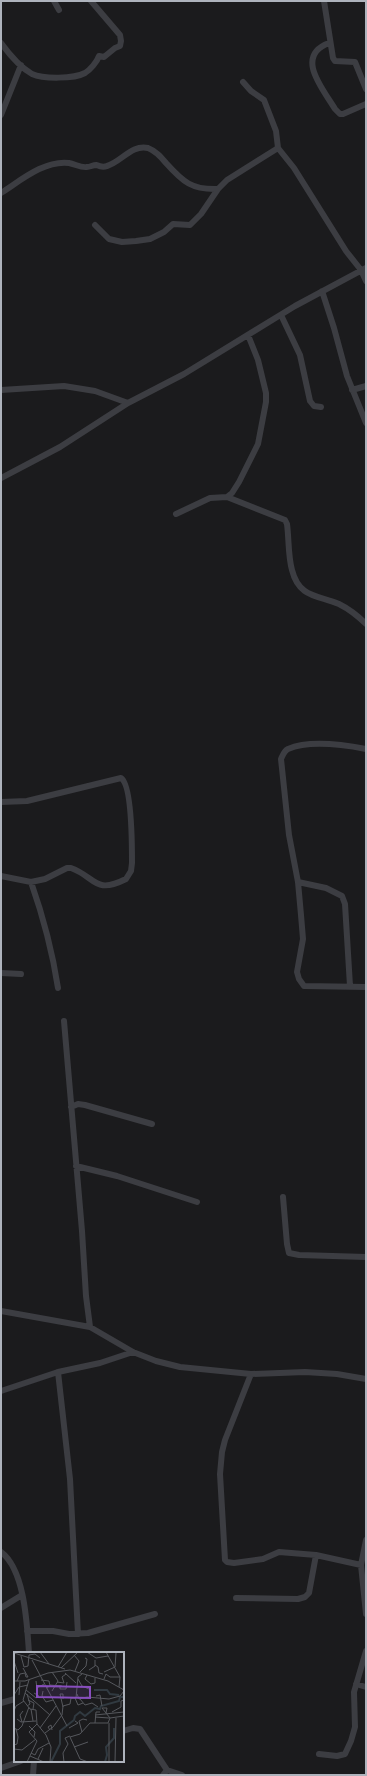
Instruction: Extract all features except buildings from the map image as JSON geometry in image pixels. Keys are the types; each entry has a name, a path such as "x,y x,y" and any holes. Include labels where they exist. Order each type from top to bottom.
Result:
{"street":[{"path":"54,1 59,10"},
{"path":"1,43 31,74 47,77 83,74 97,61 99,56 104,57 120,46 121,40 120,34 91,1"},
{"path":"324,1 333,58 335,61 355,62 366,89"},
{"path":"330,43 321,46 314,53 312,65 313,72 340,114 347,113 366,104"},
{"path":"1,115 21,65"},
{"path":"243,82 251,91 264,100 276,131 278,148 294,168 346,251 363,269 366,281"},
{"path":"1,193 19,181 58,163 70,163 86,167 95,165 101,168 108,166 140,147 148,148 158,154 187,184 203,189 218,189"},
{"path":"95,225 103,234 115,241 136,241 150,239 164,232 174,224 190,225 201,214 218,189 227,180 278,148"},
{"path":"1,478 60,446 128,403 184,374 281,315 363,269"},
{"path":"322,291 352,390 366,423"},
{"path":"281,315 300,355 310,401 314,406 321,407"},
{"path":"227,497 236,488 256,449 266,402 266,393 262,373 248,335"},
{"path":"1,390 64,386 95,391 128,403"},
{"path":"352,390 366,386"},
{"path":"176,514 210,498 227,497 285,520 287,524 292,571 296,580 307,594 338,604 356,615 366,624"},
{"path":"366,749 342,746 310,745 288,749 284,752 281,759 289,835 298,882 303,939 297,972 299,979 304,986 366,987"},
{"path":"1,802 27,801 116,778 124,780 130,814 132,863 131,871 126,879 111,885 97,885 75,869 67,868 45,878 31,882 1,876"},
{"path":"31,882 52,948 58,988"},
{"path":"298,882 326,888 342,896 345,904 350,986"},
{"path":"1,973 21,974"},
{"path":"64,1021 86,1296 90,1327"},
{"path":"71,1107 78,1104 86,1105 152,1124"},
{"path":"76,1166 116,1176 197,1202"},
{"path":"283,1197 289,1253 299,1256 366,1257"},
{"path":"1,1311 90,1327 133,1352 156,1361 180,1367 251,1374 305,1372 337,1374 366,1379"},
{"path":"1,1391 58,1372 133,1352"},
{"path":"58,1372 70,1479 78,1634"},
{"path":"251,1374 225,1440 222,1457 220,1474 225,1560 227,1562 234,1563 263,1559 278,1552 316,1555 362,1565"},
{"path":"366,1540 362,1565 366,1614"},
{"path":"1,1552 11,1563 22,1595 30,1652"},
{"path":"236,1598 305,1597 309,1593 316,1555"},
{"path":"1,1608 22,1595"},
{"path":"28,1631 53,1631 78,1634 93,1632 155,1614"},
{"path":"320,1754 337,1756 345,1754 351,1741 355,1727 354,1692 366,1652"},
{"path":"356,1684 366,1686"},
{"path":"1,1703 14,1700"},
{"path":"124,1731 133,1728 140,1729 165,1772 182,1775"},
{"path":"1,1768 18,1762"},
{"path":"33,1775 34,1762"}]}
